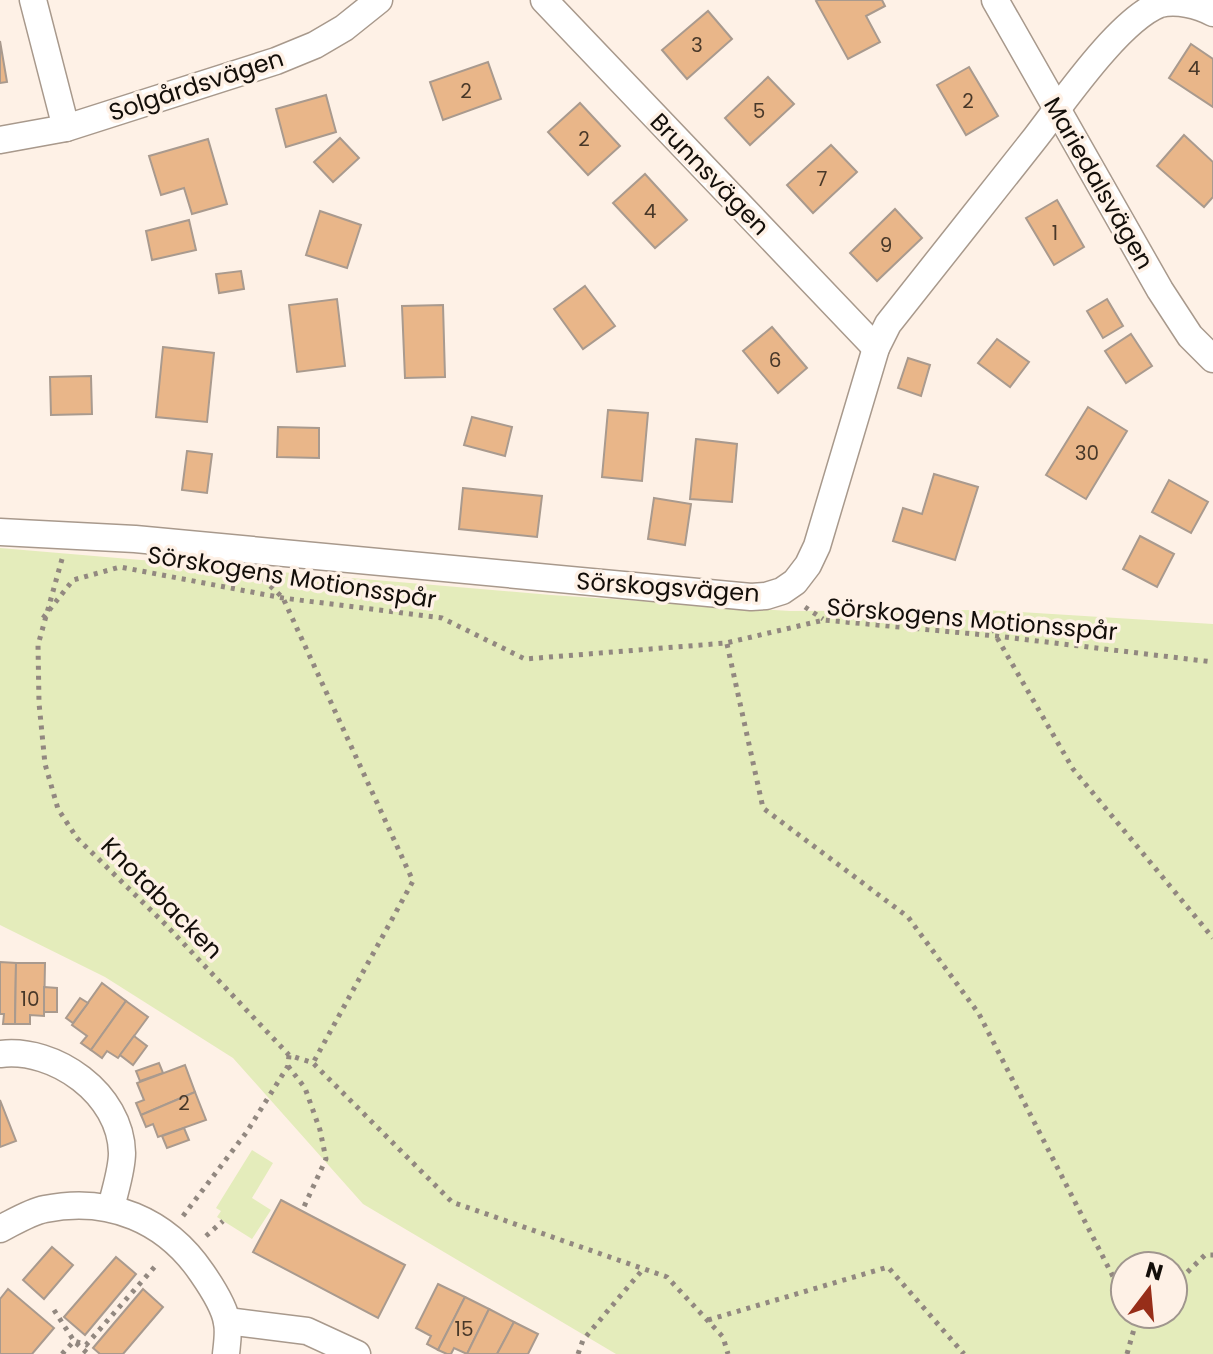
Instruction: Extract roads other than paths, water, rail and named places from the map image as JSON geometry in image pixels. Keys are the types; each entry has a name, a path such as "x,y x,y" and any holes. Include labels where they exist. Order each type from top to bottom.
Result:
{"street":[{"path":"33,0 66,128"},
{"name":"Solgårdsvägen","path":"0,140 66,128 276,61 315,45 344,28 379,0"},
{"name":"Brunnsvägen","path":"544,0 876,348"},
{"name":"Mariedalsvägen","path":"995,0 1160,290 1190,336 1213,359"},
{"name":"Sörskogsvägen","path":"0,532 135,539 766,596 795,582 817,546 876,348 888,324 1084,72 1140,15 1162,3 1179,1 1201,6 1213,13"},
{"path":"0,1054 28,1055 53,1061 81,1078 103,1102 116,1127 122,1152 111,1208"},
{"path":"0,1229 43,1210 83,1206 111,1208 168,1235 188,1252 227,1321 226,1354"},
{"path":"227,1321 307,1331 357,1354"}]}
